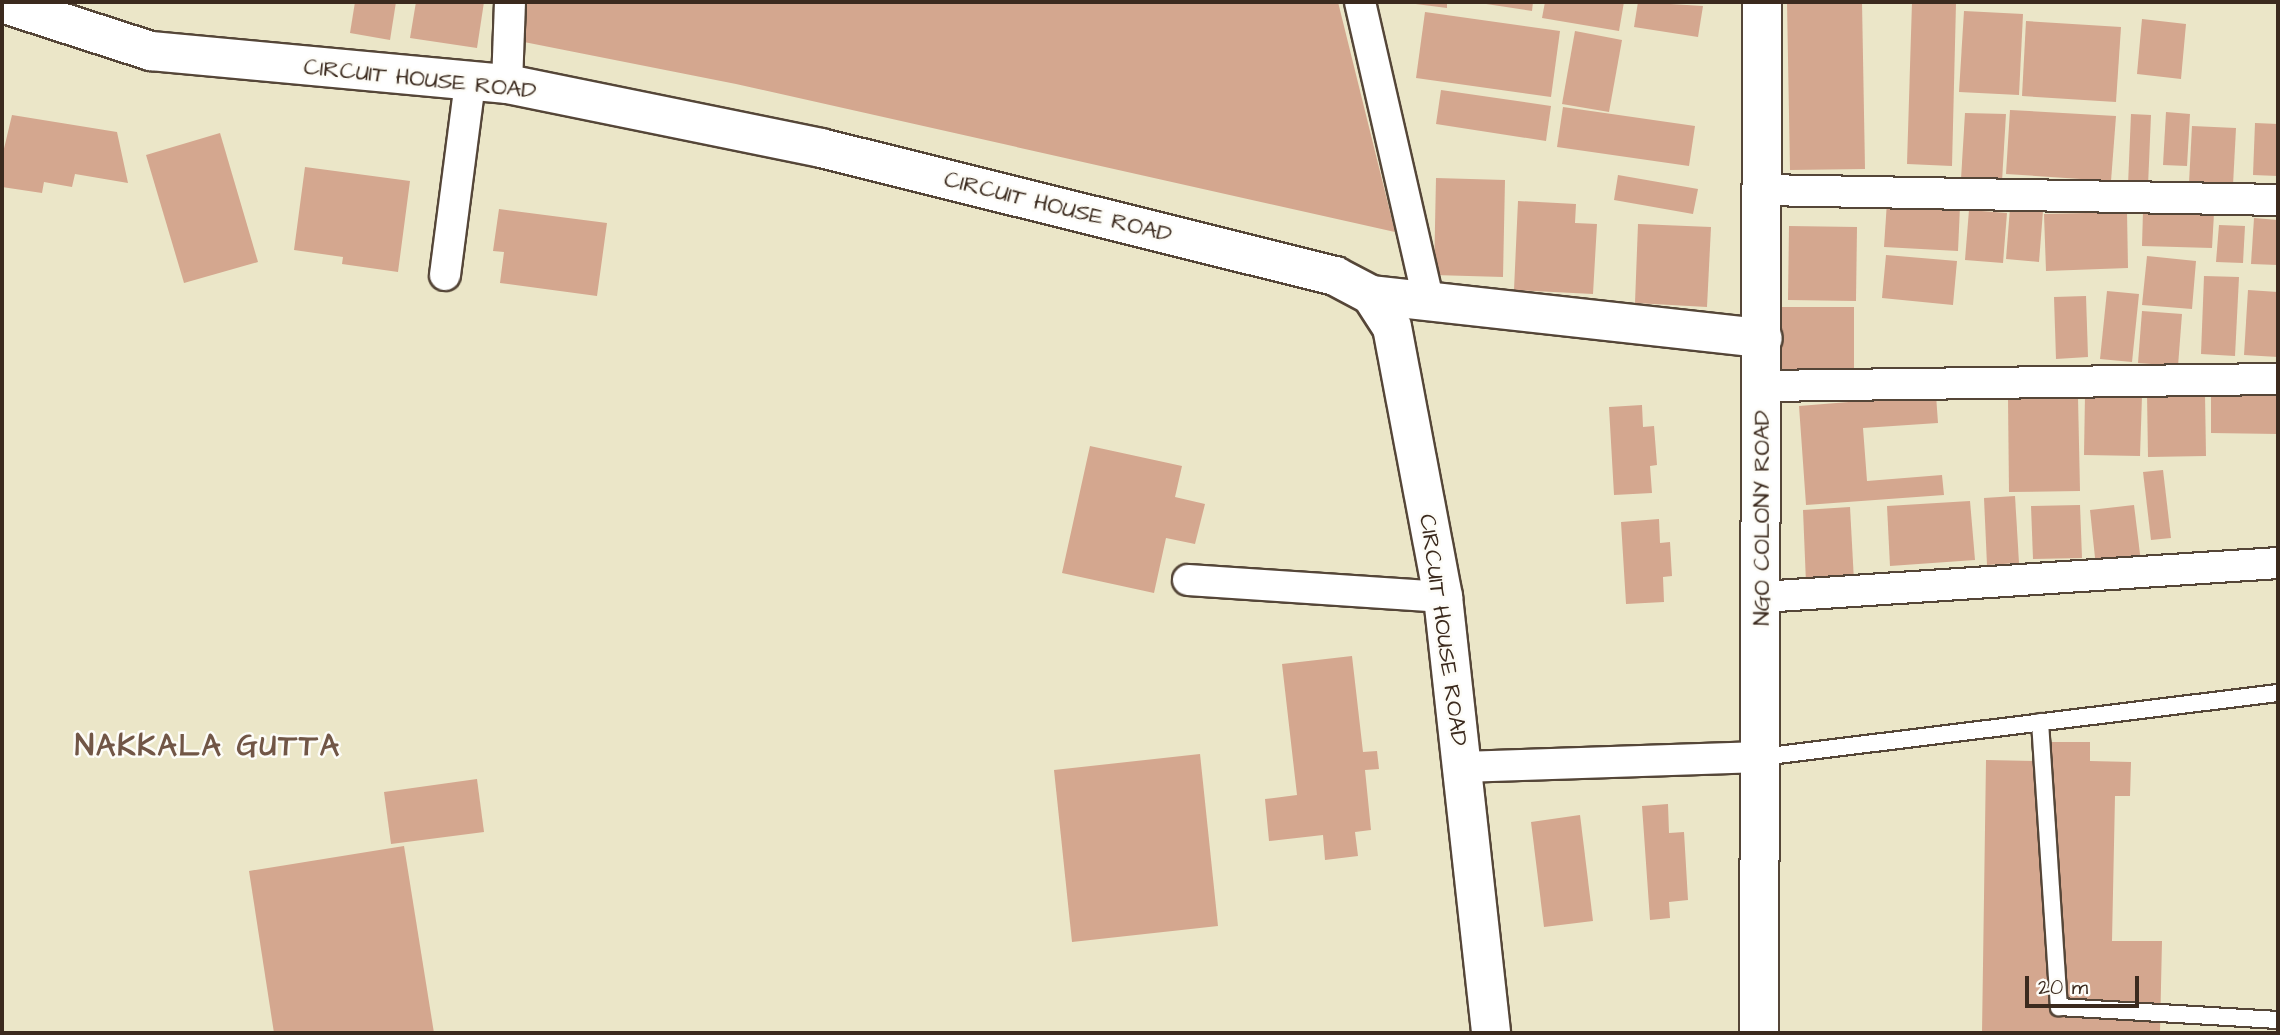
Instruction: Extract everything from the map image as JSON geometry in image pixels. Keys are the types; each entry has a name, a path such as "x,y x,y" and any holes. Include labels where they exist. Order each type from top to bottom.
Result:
{"street":[{"path":"445,275 488,83 510,2"},
{"path":"1360,2 1428,300"},
{"name":"NGO COLONY ROAD","path":"1759,1033 1763,386 1762,2"},
{"name":"CIRCUIT HOUSE ROAD","path":"2,3 151,51 488,83 821,148 1335,276 1371,295 1391,327 1443,597 1491,1033"},
{"path":"1763,190 2278,200"},
{"path":"1371,295 1763,338"},
{"path":"1763,386 2278,379"},
{"path":"1762,597 2278,563"},
{"path":"1188,580 1443,597"},
{"path":"1462,767 1761,757"}],"lane":[{"path":"1761,757 2278,693"},
{"path":"2040,722 2059,1007 2278,1020"}],"building":[{"path":"355,2 396,2 390,40 350,33"},
{"path":"416,2 484,2 477,48 410,38"},
{"path":"526,2 1338,2 1395,232 736,84 524,42"},
{"path":"1400,2 1447,2 1447,8"},
{"path":"1473,2 1533,2 1532,11"},
{"path":"1545,2 1624,2 1619,31 1542,18"},
{"path":"1638,2 1703,6 1698,37 1634,27"},
{"path":"1787,2 1862,2 1865,169 1790,170"},
{"path":"1912,2 1956,3 1952,166 1907,164"},
{"path":"1964,11 2023,14 2019,95 1959,92"},
{"path":"1425,12 1560,31 1551,97 1416,78"},
{"path":"2142,19 2186,24 2181,79 2137,74"},
{"path":"2026,21 2121,27 2116,102 2022,96"},
{"path":"1575,31 1622,40 1609,112 1562,104"},
{"path":"1441,90 1551,106 1546,141 1436,124"},
{"path":"1563,107 1695,126 1689,166 1557,147"},
{"path":"2010,110 2116,116 2111,181 2006,174"},
{"path":"2166,112 2190,114 2187,166 2163,165"},
{"path":"1965,113 2006,114 2002,181 1961,179"},
{"path":"2131,114 2151,115 2148,186 2128,185"},
{"path":"12,115 117,132 128,183 75,174 72,187 44,182 42,193 2,187 2,157"},
{"path":"2255,123 2278,124 2278,176 2253,175"},
{"path":"2192,126 2236,128 2233,185 2189,183"},
{"path":"220,133 258,262 184,283 146,155"},
{"path":"305,167 410,181 398,272 342,264 343,257 294,250"},
{"path":"1618,175 1698,189 1693,214 1614,200"},
{"path":"1436,178 1505,180 1503,277 1434,275"},
{"path":"1518,201 1576,204 1575,223 1597,224 1593,294 1514,290"},
{"path":"1887,202 1960,206 1958,251 1884,247"},
{"path":"2010,208 2043,211 2039,262 2006,259"},
{"path":"499,209 607,223 597,296 500,283 504,252 493,251"},
{"path":"1969,210 2007,213 2003,263 1965,260"},
{"path":"2143,211 2214,213 2212,248 2142,246"},
{"path":"2127,212 2128,268 2046,271 2044,214"},
{"path":"2254,218 2278,220 2278,265 2251,264"},
{"path":"1638,224 1711,227 1707,307 1635,303"},
{"path":"2219,225 2245,226 2243,263 2216,262"},
{"path":"1789,226 1857,227 1856,301 1788,300"},
{"path":"1886,255 1957,261 1953,305 1882,298"},
{"path":"2147,256 2196,261 2192,309 2142,305"},
{"path":"2204,276 2239,277 2235,356 2201,354"},
{"path":"2248,290 2278,292 2278,357 2244,355"},
{"path":"2107,291 2139,294 2132,362 2100,359"},
{"path":"2086,296 2088,357 2056,359 2054,297"},
{"path":"1775,307 1854,307 1854,382 1775,382"},
{"path":"2142,311 2182,314 2178,366 2138,363"},
{"path":"2147,394 2205,394 2206,456 2148,457"},
{"path":"1936,395 1938,423 1863,428 1867,481 1942,475 1944,495 1806,505 1799,406"},
{"path":"2085,395 2142,396 2140,456 2084,455"},
{"path":"2211,395 2278,396 2278,434 2211,433"},
{"path":"2078,397 2080,491 2009,492 2008,399"},
{"path":"1642,405 1643,427 1654,426 1657,465 1650,466 1652,493 1614,495 1609,407"},
{"path":"1090,446 1182,466 1175,497 1205,504 1195,544 1166,538 1154,593 1062,573"},
{"path":"2163,470 2171,538 2151,540 2143,472"},
{"path":"2015,496 2019,563 1987,565 1984,498"},
{"path":"1970,501 1975,560 1890,566 1887,506"},
{"path":"2080,505 2082,558 2033,559 2031,506"},
{"path":"2134,505 2141,562 2096,567 2090,510"},
{"path":"1850,507 1854,581 1806,583 1803,510"},
{"path":"1659,519 1660,543 1670,542 1672,576 1663,577 1664,602 1626,604 1621,522"},
{"path":"1352,656 1363,752 1377,751 1379,769 1365,770 1371,830 1355,832 1358,856 1325,860 1323,835 1269,841 1265,799 1297,795 1282,664"},
{"path":"2035,742 2090,742 2090,761 2131,762 2130,796 2115,796 2112,941 2162,941 2160,1033 1982,1033 1986,760 2035,761"},
{"path":"1200,754 1218,926 1072,942 1054,770"},
{"path":"477,779 484,832 391,844 384,792"},
{"path":"1668,804 1669,833 1684,832 1688,900 1669,902 1670,918 1650,920 1642,806"},
{"path":"1580,815 1593,921 1544,927 1531,822"},
{"path":"404,846 434,1033 274,1033 249,871"}],"district":[{"name":"NAKKALA GUTTA","path":"208,746"}]}
